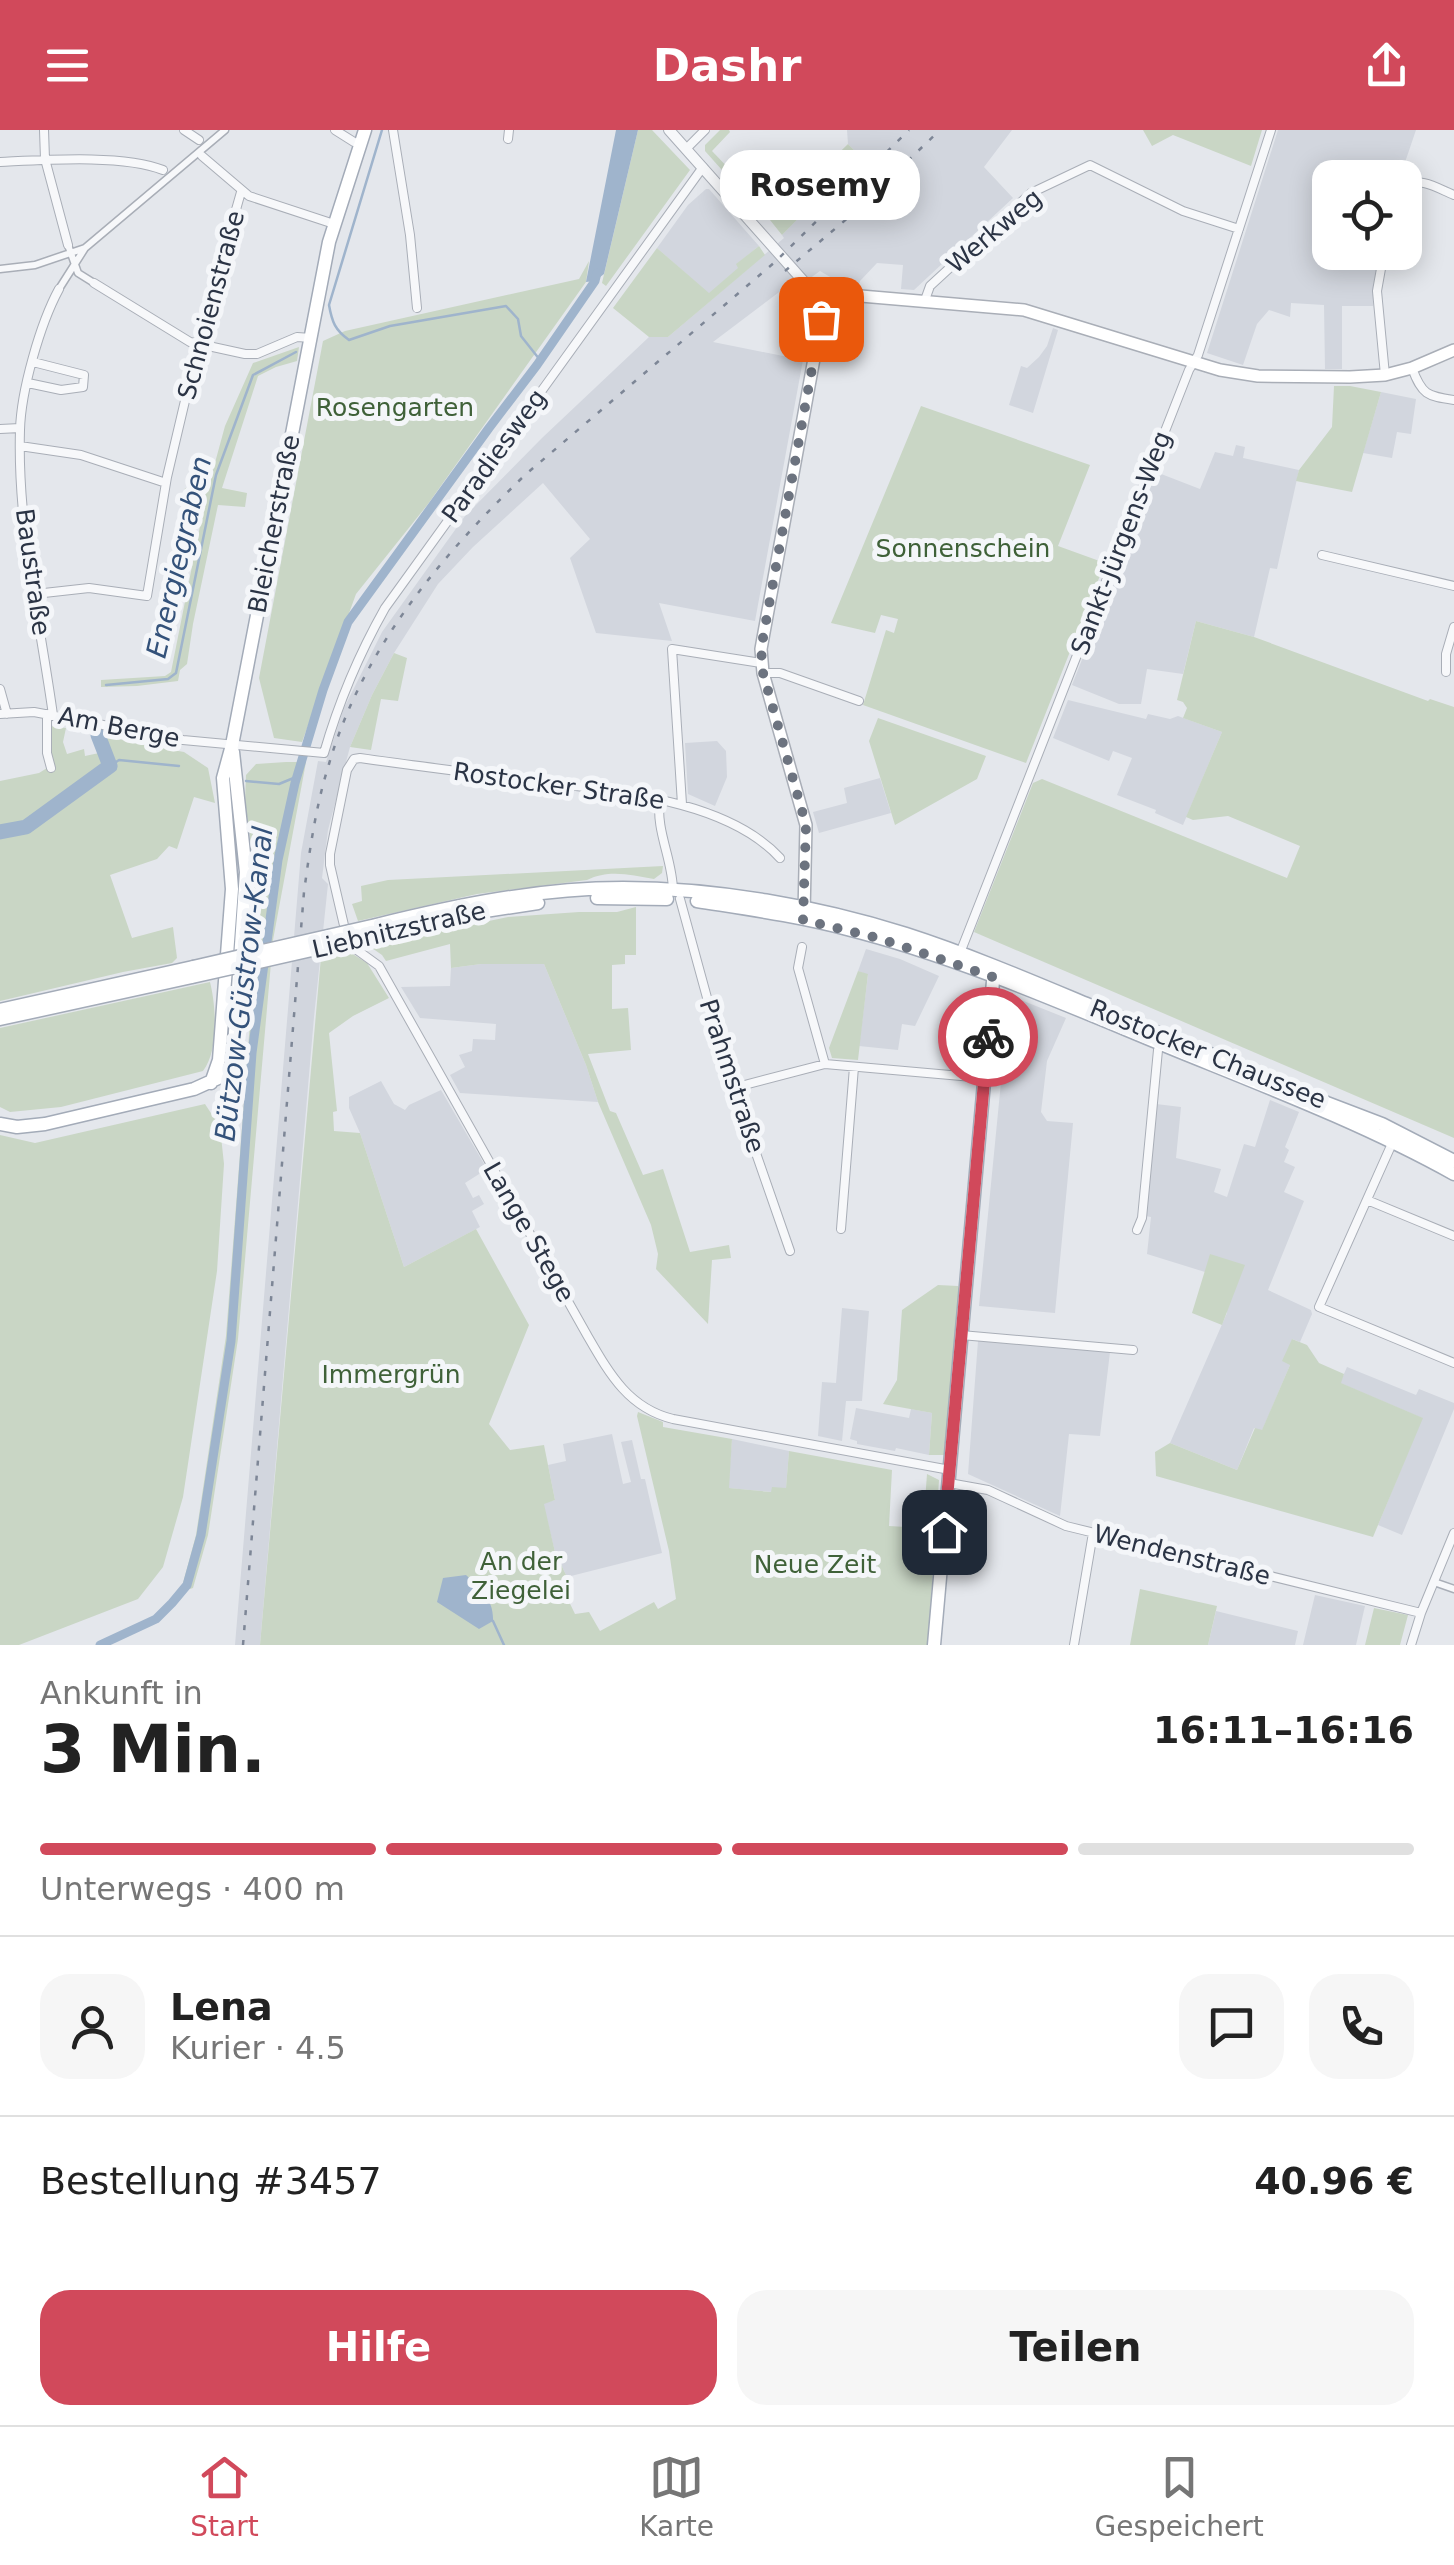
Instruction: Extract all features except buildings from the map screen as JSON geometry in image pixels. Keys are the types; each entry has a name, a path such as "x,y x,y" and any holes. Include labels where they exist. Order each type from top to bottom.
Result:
{"main road":[{"name":"Bleicherstraße","path":"0,1124 17,1128 45,1124 211,1083 219,1060 232,889 222,778 232,744 334,224 365,130"},
{"path":"804,914 806,825 762,668 765,618 826,293 1024,310 1194,362 1258,376 1385,375 1454,350"},
{"name":"Liebnitzstraße","path":"0,1019 377,930 551,901 677,895 804,914"},
{"path":"804,914 868,923 960,953"},
{"path":"804,914 994,972 934,1645"},
{"name":"Rostocker Chaussee","path":"960,953 994,972 1161,1044 1395,1136 1454,1174"},
{"path":"0,1010 192,972"},
{"name":"Rostocker Chaussee","path":"994,972 1454,1160"}],"street":[{"path":"44,130 45,160 71,254 77,269 94,283 179,336 199,344 257,354 296,337 311,338"},
{"path":"184,130 240,192 334,224"},
{"path":"0,269 35,266 86,248 225,130"},
{"path":"336,130 354,142"},
{"path":"393,130 417,308"},
{"path":"669,130 806,284 826,293"},
{"path":"686,148 705,130"},
{"name":"Sankt-Jürgens-Weg","path":"960,953 1198,355 1271,130"},
{"path":"0,162 127,163 163,170 170,178"},
{"name":"Werkweg","path":"925,300 927,289 1031,193 1090,164 1183,211 1238,230"},
{"name":"Paradiesweg","path":"312,752 324,753 351,674 385,608 703,167"},
{"path":"1422,183 1454,195"},
{"name":"Schnoienstraße","path":"35,594 89,588 147,596 166,483 240,192"},
{"path":"59,289 77,269 86,248"},
{"path":"1381,270 1377,291 1385,375"},
{"name":"Baustraße","path":"51,768 50,714 25,523 20,428 33,362 59,289"},
{"path":"28,383 61,390 83,387 84,375 33,362"},
{"path":"1412,368 1419,386 1430,396 1454,400"},
{"path":"0,429 20,428"},
{"path":"20,446 81,455 166,483"},
{"path":"1322,554 1454,586"},
{"path":"1446,672 1446,654 1454,628"},
{"path":"682,804 672,649 780,673 859,701"},
{"path":"0,689 3,714"},
{"name":"Am Berge","path":"3,714 50,714 167,738 312,752"},
{"name":"Rostocker Straße","path":"349,766 360,758 660,799 682,804 749,833 765,842 780,858"},
{"name":"Lange Stege","path":"349,766 330,854 346,934 357,950 379,966 619,1386 635,1402 659,1416 949,1476"},
{"name":"Prahmstraße","path":"660,799 659,819 677,895 733,1088 790,1250"},
{"path":"802,947 798,968 825,1064"},
{"path":"1137,1230 1142,1218 1161,1044"},
{"path":"733,1088 825,1064 984,1078"},
{"path":"841,1230 854,1066"},
{"path":"1395,1136 1319,1307 1454,1363"},
{"path":"1367,1200 1454,1236"},
{"path":"961,1335 1133,1350"},
{"name":"Wendenstraße","path":"949,1476 1066,1526 1422,1613"},
{"path":"1074,1645 1093,1533"},
{"path":"1412,1645 1454,1533"},
{"path":"1434,1582 1454,1588"}],"shaded area":[{"path":"847,130 1012,130 984,167 1013,198 914,290 901,289 903,265 877,263 859,285 837,281 820,271 809,279 803,274 713,342 803,360 755,621 659,603 672,641 596,633 570,558 590,539 543,483 438,584 394,653 350,747 328,830 322,878 328,884 260,1645 235,1645 301,853 318,761 326,762 344,708 382,632 465,516 649,337 668,337 784,238 782,235 847,168 843,163 855,151 848,144"},
{"path":"1278,130 1416,130 1406,160 1312,160 1312,270 1376,270 1373,306 1342,306 1342,369 1325,369 1324,305 1291,303 1290,317 1269,310 1257,324 1243,365 1207,353"},
{"path":"706,189 759,246 709,294 657,248 688,205"},
{"path":"1053,328 1058,330 1033,413 1009,405 1021,366 1027,368 1039,357"},
{"path":"1381,392 1416,399 1411,434 1397,432 1392,458 1363,453"},
{"path":"1236,445 1245,447 1243,458 1299,470 1277,569 1270,568 1254,637 1196,621 1183,674 1147,669 1141,704 1119,704 1072,685 1156,472 1200,489 1215,452 1233,456"},
{"path":"1068,700 1146,719 1148,714 1170,719 1178,716 1222,732 1183,825 1117,795 1132,758 1113,751 1109,761 1053,738"},
{"path":"717,741 726,751 727,777 715,806 688,794 685,743"},
{"path":"880,778 891,813 819,833 813,812 847,803 844,788"},
{"path":"866,949 939,976 915,1026 902,1024 898,1050 859,1046 868,975 858,971"},
{"path":"544,964 598,1102 460,1093 450,1075 465,1067 459,1055 472,1051 473,1039 495,1040 496,1024 420,1018 401,987 450,986 451,968"},
{"path":"1016,998 1066,1018 1047,1061 1041,1112 1047,1121 1073,1123 1055,1313 979,1306 1008,1011"},
{"path":"381,1081 394,1104 405,1110 441,1090 487,1169 465,1183 473,1198 479,1195 484,1204 472,1211 480,1227 404,1267 349,1108 349,1097"},
{"path":"1270,1100 1299,1112 1285,1147 1289,1150 1284,1162 1295,1167 1284,1192 1304,1201 1268,1290 1311,1310 1312,1314 1300,1342 1292,1339 1290,1365 1262,1431 1254,1428 1237,1470 1170,1443 1227,1313 1211,1254 1205,1272 1147,1254 1151,1217 1145,1216 1156,1104 1181,1107 1176,1158 1221,1169 1214,1192 1227,1197 1244,1144 1255,1147"},
{"path":"842,1308 869,1311 862,1401 846,1401 842,1441 818,1436 822,1382 836,1383"},
{"path":"978,1341 1110,1352 1100,1436 1069,1434 1060,1516 968,1474"},
{"path":"1347,1367 1416,1395 1419,1389 1454,1403 1402,1535 1378,1525 1422,1418 1340,1383"},
{"path":"856,1408 909,1418 911,1409 932,1413 929,1455 857,1444 850,1439"},
{"path":"612,1434 623,1484 631,1482 621,1442 632,1440 662,1553 567,1577 555,1552 543,1503 555,1500 548,1465 566,1461 563,1444"},
{"path":"732,1439 789,1451 786,1488 772,1492 728,1488"},
{"path":"1315,1595 1365,1606 1356,1645 1303,1645"},
{"path":"1216,1611 1298,1631 1295,1645 1208,1645"}],"green space":[{"path":"638,130 652,130 690,170 606,286 602,283"},
{"path":"720,130 730,132 712,151 756,197 774,180 781,183 761,207 754,206 705,151 705,145"},
{"path":"1143,130 1262,130 1251,166 1173,135 1152,146"},
{"path":"848,144 855,151 843,162 848,168 782,235 770,220"},
{"path":"759,246 765,255 668,337 649,337 613,308 657,248 709,293"},
{"name":"Rosengarten","path":"589,261 586,282 428,504 356,594 302,742 274,738 259,678 323,341 345,331 579,279"},
{"path":"299,347 297,361 258,376 222,488 247,493 245,507 218,505 187,664 180,670 178,681 101,687 101,680 165,676 171,672 205,501 183,497 185,488 207,492 225,426 253,363"},
{"path":"1334,386 1381,392 1352,492 1296,481 1299,470 1332,427"},
{"name":"Sonnenschein","path":"921,406 1090,465 1058,546 1105,563 1026,763 863,705 886,630 894,633 898,619 881,615 875,633 831,623"},
{"path":"1196,621 1254,637 1454,707 1454,1138 974,932 1033,783 1042,779 1287,878 1300,846 1228,816 1193,820 1186,817 1222,732 1183,718 1187,708 1177,700"},
{"path":"394,653 407,658 398,701 381,699 371,750 350,747 372,695"},
{"path":"878,718 986,756 977,779 895,825 869,741"},
{"path":"50,726 66,728 63,742 67,754 84,749 85,756 99,753 94,734 103,733 128,742 184,752 208,768 215,803 194,797 177,849 169,846 157,859 110,875 132,938 173,927 177,958 172,963 0,1001 0,781 39,773 52,765"},
{"path":"306,762 273,940 238,1339 208,1535 190,1589 183,1583 196,1535 226,1336 256,944 248,945 253,858 245,802 246,775 256,764"},
{"path":"663,866 662,873 654,879 604,875 477,894 358,921 352,904 362,901 361,886 388,880"},
{"path":"636,907 636,955 625,955 625,964 612,965 612,1009 628,1008 631,1050 588,1054 610,1111 616,1113 643,1175 663,1169 690,1252 729,1245 731,1258 712,1260 708,1324 656,1269 658,1254 651,1225 544,964 451,968 450,944 386,961 369,946 508,917 617,912"},
{"path":"348,951 367,963 389,998 329,1033 337,1111 333,1112 334,1131 360,1133 404,1267 476,1229 529,1325 489,1424 510,1450 544,1445 555,1500 544,1504 555,1552 567,1577 559,1581 575,1614 589,1612 600,1631 654,1602 658,1609 676,1599 638,1412 663,1422 663,1427 732,1439 729,1488 771,1492 772,1487 786,1488 789,1451 892,1470 889,1526 923,1528 927,1474 939,1480 928,1645 260,1645 321,957"},
{"path":"858,971 868,974 858,1060 832,1058 829,1048"},
{"path":"210,982 214,1040 203,1071 61,1107 10,1112 0,1107 0,1028"},
{"path":"205,1104 220,1127 224,1164 217,1271 183,1497 163,1567 138,1599 19,1645 0,1645 0,1135 35,1143"},
{"path":"1210,1254 1245,1265 1222,1325 1192,1313"},
{"path":"938,1285 958,1286 960,1291 944,1455 929,1455 932,1413 883,1404 897,1380 902,1310"},
{"path":"1292,1339 1307,1345 1319,1363 1344,1374 1341,1383 1423,1418 1373,1537 1156,1476 1155,1452 1170,1443 1237,1470 1255,1428 1262,1430 1290,1365 1282,1361"},
{"path":"1140,1589 1217,1606 1208,1645 1130,1645"},
{"path":"1374,1608 1408,1615 1400,1645 1365,1645"}],"water":[{"path":"616,130 638,130 604,274 586,282"},
{"path":"466,1575 491,1607 493,1621 479,1629 437,1602 443,1578"}],"waterway":[{"path":"382,130 329,305 337,329 349,340 390,326 506,306 518,319 521,336 540,360"},
{"name":"Bützow-Güstrow-Kanal","path":"100,1645 156,1619 172,1603 187,1585 201,1535 231,1341 252,1053 278,860 295,783 323,690 348,622 537,365 597,273"},
{"name":"Energiegraben","path":"106,685 168,679 176,673 216,475 253,375 296,352"},
{"path":"0,832 26,827 110,766 98,735"},
{"path":"110,766 119,760 179,766"},
{"path":"246,781 279,784 296,777"},
{"path":"493,1621 504,1645"}],"railway":[{"path":"243,1645 304,892 320,795 362,681 408,607 494,506 525,475 775,262 909,130"},
{"path":"785,271 849,217 940,130"}],"way so far":[{"path":"821,319 761,649 763,673 806,825 803,920 848,929 993,977 988,1037"}],"place":[{"name":"Rosemy","path":"821,319"}],"route":[{"path":"944,1532 988,1037"}],"park label":[{"name":"Immergrün","path":"391,1374"},
{"name":"Neue Zeit","path":"815,1564"},
{"name":"An der Ziegelei","path":"521,1576"}]}
